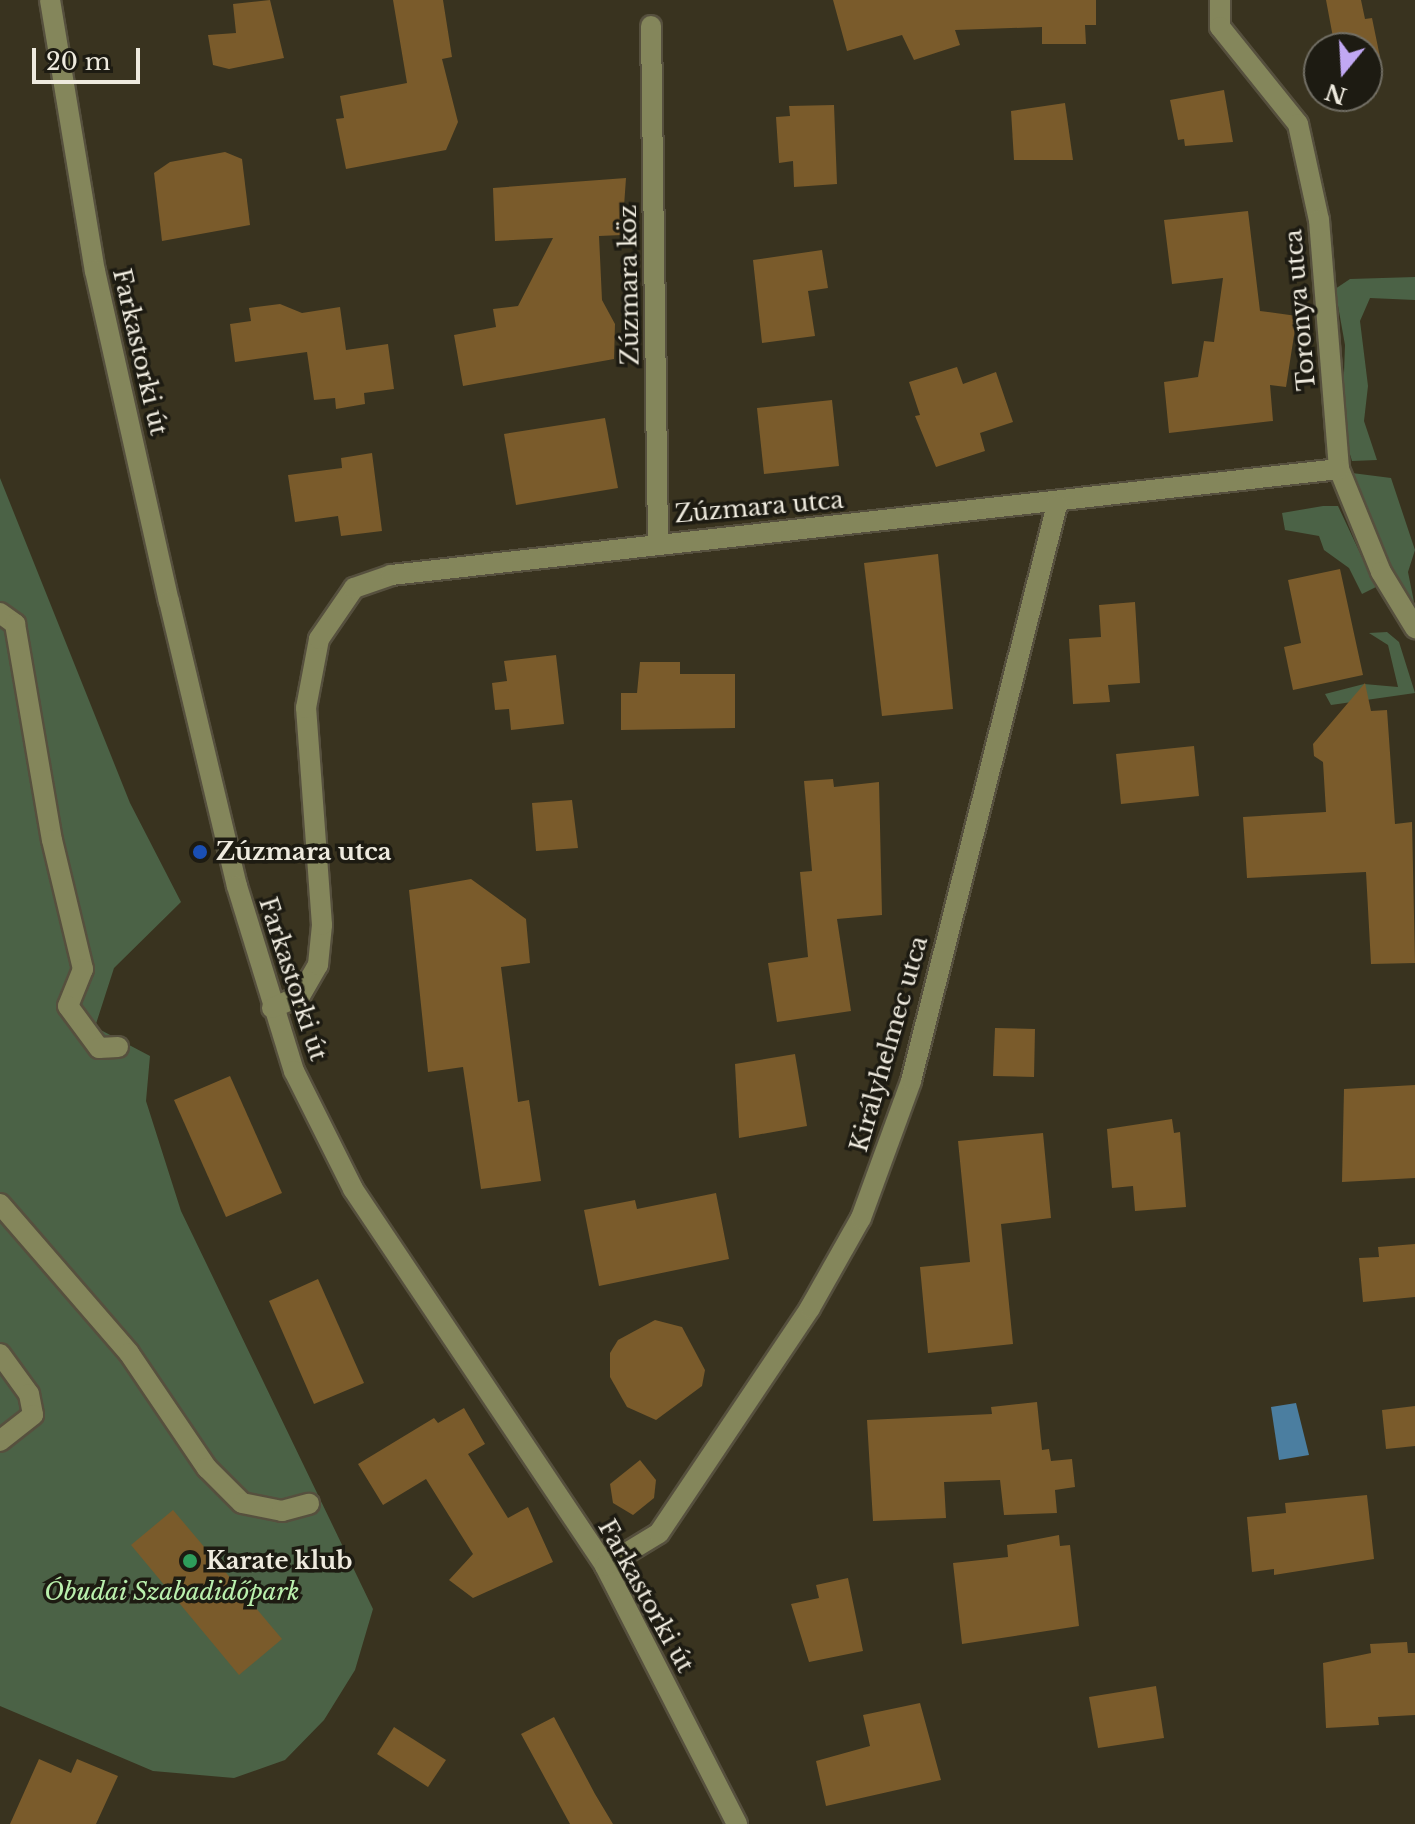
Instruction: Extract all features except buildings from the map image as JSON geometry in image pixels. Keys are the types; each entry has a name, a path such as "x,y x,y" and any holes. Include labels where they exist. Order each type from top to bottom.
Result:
{"street":[{"name":"Farkastorki út","path":"50,0 95,271 237,886 272,1008 294,1071 353,1189 605,1566 737,1824"},
{"name":"Toronya utca","path":"1220,0 1220,27 1298,124 1319,220 1339,469 1381,572 1415,628"},
{"name":"Zúzmara köz","path":"651,26 658,543"},
{"name":"Zúzmara utca","path":"272,1008 300,996 318,965 322,925 306,708 319,639 335,609 354,588 391,575 658,543 1057,505 1339,469"},
{"name":"Királyhelmec utca","path":"605,1566 659,1533 810,1308 861,1218 911,1081 1057,505"},
{"path":"0,613 15,624 52,840 83,969 68,1006 99,1048 118,1047"},
{"path":"0,1204 129,1353 207,1468 242,1503 282,1511 309,1504"},
{"path":"0,1354 29,1394 33,1415 0,1441"}],"green space":[{"path":"1415,277 1415,300 1370,298 1360,321 1368,386 1364,421 1377,460 1352,461 1342,428 1345,345 1335,289 1350,279"},
{"path":"1352,473 1391,478 1415,550 1408,572 1414,602 1391,576"},
{"name":"Óbudai Szabadidőpark","path":"0,478 130,803 181,902 114,968 95,1027 150,1056 146,1101 181,1211 373,1609 355,1670 324,1720 285,1760 234,1778 153,1771 0,1706"},
{"path":"1338,506 1376,587 1362,594 1349,568 1324,550 1319,536 1285,530 1282,513"},
{"path":"1387,632 1399,642 1415,693 1331,705 1325,694 1364,684 1398,687 1388,645 1369,633"}],"water":[{"path":"1296,1403 1309,1455 1279,1460 1271,1407"}],"place":[{"name":"Zúzmara utca","path":"200,852"},
{"name":"Karate klub","path":"190,1561"}]}
